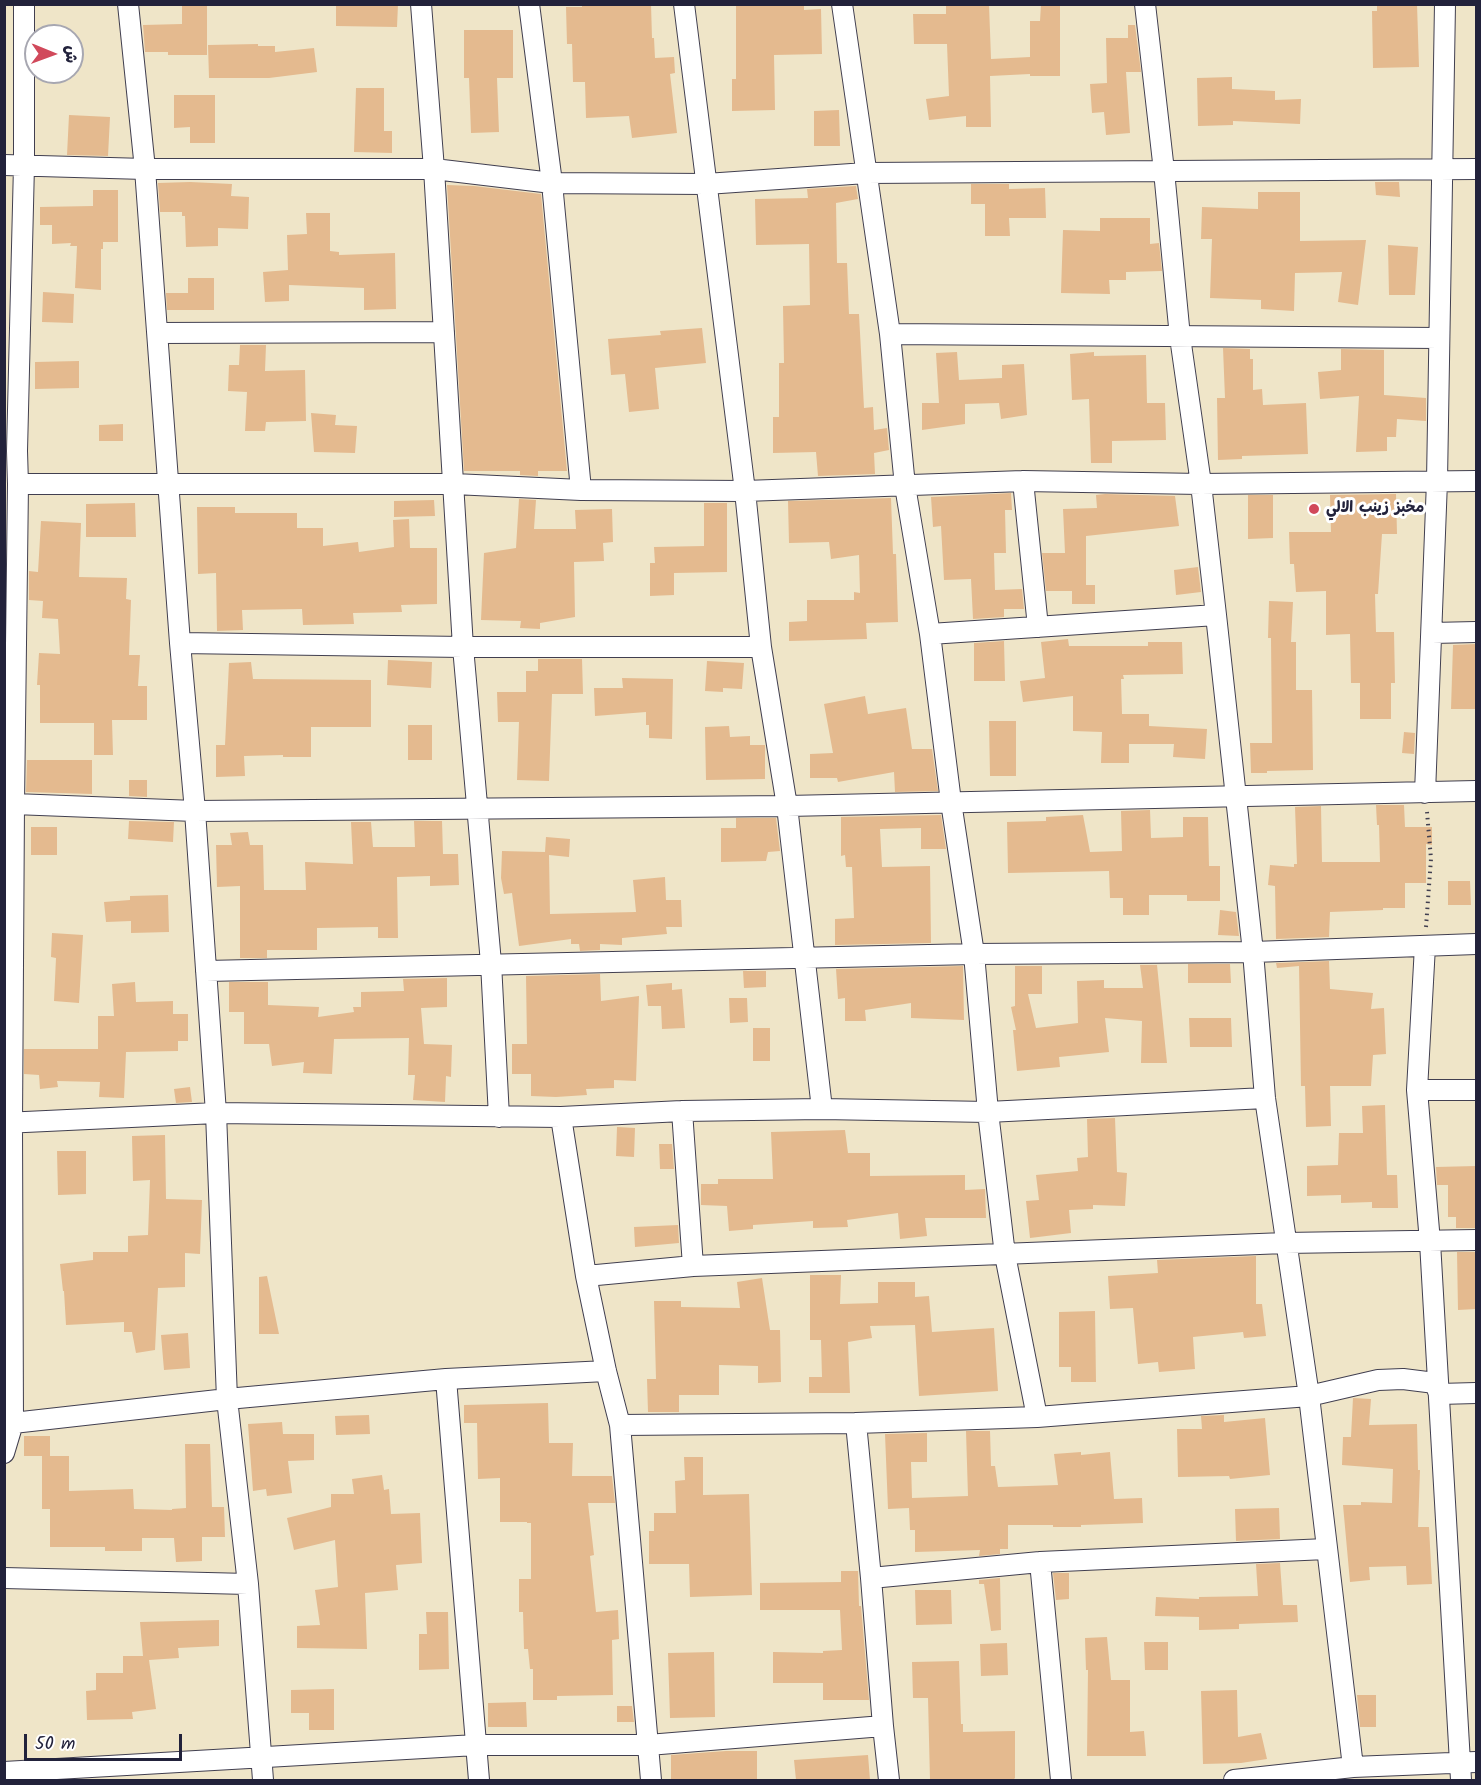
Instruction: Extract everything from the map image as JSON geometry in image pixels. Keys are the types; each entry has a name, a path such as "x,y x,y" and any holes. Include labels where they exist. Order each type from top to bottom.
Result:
{"street":[{"path":"4,1453 13,1423 8,1260 8,1123 10,847 14,804 18,484 11,451 14,165 24,4"},
{"path":"128,4 145,169 180,644 195,811 216,1113 227,1399 248,1584 263,1780"},
{"path":"421,4 434,169 463,647 491,963 499,1117"},
{"path":"530,4 552,183 581,490"},
{"path":"684,4 745,491 761,647 787,806 822,1109"},
{"path":"842,4 890,334 904,486 930,634 951,802 974,954 988,1112 1005,1255 1037,1417"},
{"path":"1145,4 1180,337 1201,484 1253,952 1265,1098 1309,1396 1353,1767"},
{"path":"1425,793 1437,482 1445,4"},
{"path":"14,165 145,169 434,169 552,183 706,184 866,173 1476,169"},
{"path":"158,333 444,332"},
{"path":"890,334 1439,338"},
{"path":"18,484 454,484 581,490 745,491 1023,481 1201,484 1476,481"},
{"path":"1023,481 1038,627"},
{"path":"930,634 1216,615"},
{"path":"1432,633 1476,632"},
{"path":"180,644 761,647"},
{"path":"14,804 195,811 787,806 1476,791"},
{"path":"206,970 974,954 1253,952 1476,944"},
{"path":"1234,1780 1353,1767 1466,1769 1430,1242 1417,1090 1425,946"},
{"path":"1417,1090 1476,1090"},
{"path":"8,1123 216,1113 561,1117 682,1111 822,1109 988,1112 1265,1098"},
{"path":"682,1111 693,1266"},
{"path":"561,1117 586,1276 606,1371 621,1425 651,1780"},
{"path":"586,1276 693,1266 1285,1243 1476,1240"},
{"path":"13,1423 227,1399 446,1379 606,1371"},
{"path":"446,1379 479,1780"},
{"path":"621,1425 856,1423 1037,1417 1309,1396 1378,1380 1403,1379 1435,1383 1439,1394"},
{"path":"1439,1394 1476,1393"},
{"path":"856,1423 889,1780"},
{"path":"871,1578 1040,1562 1326,1550"},
{"path":"1040,1562 1061,1780"},
{"path":"4,1578 248,1584"},
{"path":"4,1772 476,1745 648,1745 883,1726"}],"path":[{"path":"1425,793 1431,859 1425,946"}],"building":[{"path":"182,4 207,4 207,55 168,55 168,52 145,52 143,25 182,24"},
{"path":"398,4 397,27 336,26 336,5"},
{"path":"582,4 651,4 655,58 674,57 675,73 670,74 677,133 632,138 629,116 586,118 585,82 573,82 572,44 567,44 566,7 582,7"},
{"path":"736,4 804,4 804,10 821,9 822,54 774,55 775,110 732,111 732,79 736,79"},
{"path":"946,4 989,4 991,59 1030,57 1030,21 1040,21 1041,4 1060,4 1060,76 1030,76 1030,74 990,76 991,127 966,127 966,116 929,120 926,99 949,96 947,44 914,44 913,14 946,14"},
{"path":"1377,4 1417,4 1419,67 1373,68 1372,11 1377,11"},
{"path":"1128,25 1135,25 1141,72 1126,72 1130,133 1106,135 1104,112 1092,113 1090,84 1107,83 1106,38 1128,38"},
{"path":"464,30 513,30 513,78 497,78 499,132 471,133 469,78 464,78"},
{"path":"258,44 258,46 275,46 275,52 314,48 317,72 269,78 209,78 208,45"},
{"path":"1232,77 1232,89 1275,91 1275,100 1301,99 1300,124 1233,121 1233,125 1198,126 1197,78"},
{"path":"356,88 384,88 384,131 392,131 392,153 354,152"},
{"path":"174,95 215,95 215,143 190,143 190,127 174,128"},
{"path":"839,110 840,146 814,146 814,111"},
{"path":"69,115 110,117 108,156 67,155"},
{"path":"1375,182 1399,182 1400,197 1376,195"},
{"path":"158,183 232,184 231,196 249,197 248,229 218,228 218,246 186,247 185,216 182,216 182,212 160,212"},
{"path":"971,184 1009,184 1009,189 1045,188 1046,218 1009,218 1010,236 985,236 985,204 971,204"},
{"path":"447,185 541,194 567,471 538,471 538,476 520,475 520,471 464,471"},
{"path":"856,186 858,199 836,203 837,263 847,263 849,314 859,314 864,408 873,407 874,430 887,428 889,450 874,453 875,474 818,476 816,452 773,453 773,417 779,417 779,363 784,363 783,306 810,305 809,244 756,245 755,199 808,198 807,189"},
{"path":"93,190 118,190 118,242 103,242 101,290 75,288 77,246 70,246 71,243 52,244 52,225 40,225 40,207 93,206"},
{"path":"1258,192 1300,192 1300,241 1366,240 1358,305 1338,302 1342,272 1295,273 1294,311 1261,309 1261,300 1210,298 1212,239 1201,239 1202,207 1258,209"},
{"path":"306,213 330,213 330,251 339,252 339,255 395,253 396,309 364,310 364,288 289,285 289,301 265,302 263,272 288,270 287,235 307,234"},
{"path":"1100,218 1150,218 1150,244 1159,243 1162,271 1126,272 1126,280 1109,280 1110,294 1061,293 1063,230 1100,231"},
{"path":"1388,245 1418,247 1415,295 1389,295"},
{"path":"188,278 214,278 214,310 167,310 166,293 188,293"},
{"path":"43,292 74,294 73,323 42,322"},
{"path":"702,328 706,363 655,368 659,409 629,412 625,374 611,375 608,339 661,335 660,331"},
{"path":"240,345 266,345 265,371 305,370 306,421 266,422 265,431 245,431 247,392 228,391 229,365 239,365"},
{"path":"1223,348 1250,349 1250,359 1253,359 1253,390 1262,389 1263,405 1306,403 1308,454 1242,456 1242,459 1218,460 1217,398 1225,398"},
{"path":"1341,349 1384,350 1384,395 1426,398 1426,421 1397,419 1396,437 1387,437 1387,451 1356,452 1359,396 1320,399 1318,372 1341,370"},
{"path":"957,352 959,380 1002,378 1002,365 1024,364 1027,415 1001,419 999,403 965,404 965,424 922,430 922,403 939,403 936,353"},
{"path":"1094,352 1094,356 1146,355 1147,403 1165,403 1166,440 1112,441 1112,463 1091,463 1089,399 1072,400 1070,354"},
{"path":"79,361 79,388 35,389 35,362"},
{"path":"311,413 336,415 335,425 357,426 355,453 314,452"},
{"path":"123,424 123,441 99,441 99,425"},
{"path":"1011,493 1012,510 1005,510 1006,553 994,553 995,590 1022,589 1024,609 1004,609 1004,617 973,619 971,579 944,580 941,526 933,527 931,497"},
{"path":"1396,494 1397,534 1382,534 1378,594 1375,594 1376,632 1394,632 1395,683 1391,683 1391,719 1360,719 1360,683 1351,683 1350,634 1326,635 1326,591 1296,592 1294,564 1290,564 1289,532 1331,532 1330,495"},
{"path":"1096,495 1175,496 1179,526 1086,536 1086,585 1095,585 1095,604 1072,604 1072,591 1046,591 1042,553 1065,553 1063,509 1097,508"},
{"path":"1248,495 1273,495 1273,538 1248,539"},
{"path":"891,498 893,554 896,554 898,622 866,623 867,639 789,641 789,622 807,621 807,600 854,600 854,592 860,593 859,555 831,559 829,542 789,543 788,501"},
{"path":"519,499 536,500 534,529 576,529 575,510 612,509 613,542 603,543 604,561 574,562 575,617 540,623 540,629 520,628 521,621 481,620 484,553 516,548"},
{"path":"434,500 435,516 394,517 394,501"},
{"path":"135,503 136,537 86,537 86,504"},
{"path":"704,503 727,503 727,572 674,573 674,595 650,596 650,563 655,563 654,547 704,546"},
{"path":"197,507 235,507 235,513 297,513 297,528 323,528 323,546 358,542 359,552 394,547 393,520 409,519 410,548 437,548 437,604 401,605 402,612 353,613 354,624 303,625 302,609 242,610 243,630 217,631 216,573 198,574"},
{"path":"41,521 81,523 79,577 127,578 126,599 131,600 129,655 140,655 138,686 147,686 147,720 112,720 113,755 94,755 94,723 40,723 40,685 37,685 39,653 60,654 58,619 42,618 43,601 29,600 29,571 38,572"},
{"path":"1198,567 1201,592 1176,595 1174,570"},
{"path":"1269,601 1293,602 1291,642 1296,642 1296,690 1312,690 1313,770 1251,773 1250,743 1272,743"},
{"path":"1068,639 1069,646 1148,646 1148,642 1182,642 1183,674 1123,675 1124,679 1121,679 1122,714 1149,714 1149,726 1207,729 1205,759 1173,757 1174,744 1129,744 1129,763 1101,763 1102,732 1073,731 1073,696 1023,702 1020,681 1045,678 1041,642"},
{"path":"1004,641 1005,681 974,681 974,643"},
{"path":"1476,644 1476,709 1451,709 1453,645"},
{"path":"538,659 582,659 583,694 552,694 549,781 517,780 519,722 498,722 497,692 526,692 526,671 538,671"},
{"path":"388,660 432,662 431,688 387,685"},
{"path":"707,661 744,663 742,689 723,688 723,692 705,691"},
{"path":"251,662 253,679 371,680 371,727 311,727 311,757 244,756 245,776 216,777 216,745 225,745 229,663"},
{"path":"622,678 673,679 672,739 649,738 646,712 595,716 594,688 623,688"},
{"path":"865,696 868,714 906,708 912,749 932,749 938,791 895,792 894,772 838,782 837,778 810,778 810,754 833,753 824,704"},
{"path":"989,721 1016,721 1016,776 990,776"},
{"path":"408,725 432,725 432,760 408,760"},
{"path":"729,726 730,737 750,736 750,745 765,745 765,779 706,780 705,727"},
{"path":"1404,732 1415,733 1414,754 1402,753"},
{"path":"27,760 92,760 92,794 26,792"},
{"path":"129,780 147,780 147,797 129,796"},
{"path":"1376,805 1404,805 1405,827 1432,827 1432,845 1426,844 1426,883 1405,883 1405,908 1330,912 1329,937 1276,939 1275,886 1268,885 1270,865 1294,867 1294,864 1297,864 1295,807 1321,806 1322,862 1380,862"},
{"path":"1150,810 1151,838 1183,837 1183,817 1208,817 1209,866 1220,866 1220,901 1187,901 1187,895 1149,895 1149,915 1123,915 1123,898 1110,898 1109,871 1008,873 1007,822 1046,821 1046,817 1083,815 1090,852 1122,851 1121,811"},
{"path":"941,815 946,849 921,849 921,828 880,829 882,867 930,866 931,943 835,945 835,919 854,918 852,867 846,867 845,855 841,856 841,817"},
{"path":"736,818 776,818 780,851 768,852 766,861 721,862 721,828 736,828"},
{"path":"129,821 174,822 173,842 128,839"},
{"path":"414,821 442,821 443,854 458,854 459,885 430,886 430,876 397,877 398,938 378,938 378,927 317,928 317,950 267,950 267,958 240,958 240,886 217,887 216,845 232,845 230,833 248,832 250,845 263,845 264,890 306,890 305,862 353,864 351,822 371,822 373,847 415,847"},
{"path":"31,827 57,827 57,855 31,855"},
{"path":"546,837 570,839 569,857 549,855 550,914 636,912 633,880 665,877 666,900 681,900 682,927 666,927 667,934 622,938 622,945 600,944 600,950 580,951 579,944 571,944 571,939 519,946 512,893 504,894 501,878 502,851 545,852"},
{"path":"1448,881 1470,881 1471,905 1448,905"},
{"path":"168,895 169,932 131,933 131,921 106,922 104,902 130,900 130,896"},
{"path":"1220,910 1236,912 1239,936 1218,935"},
{"path":"52,933 83,935 79,1003 54,1001 56,958 51,957"},
{"path":"1329,961 1330,989 1373,993 1371,1009 1384,1008 1386,1054 1373,1055 1371,1086 1330,1086 1331,1126 1306,1127 1305,1086 1301,1086 1299,966 1277,968 1276,963"},
{"path":"1188,964 1230,964 1231,983 1188,983"},
{"path":"1140,965 1157,965 1167,1063 1141,1063 1142,1021 1105,1018 1109,1052 1059,1057 1060,1067 1017,1071 1013,1030 1016,1030 1011,1007 1015,1006 1015,966 1042,966 1042,994 1028,994 1036,1028 1078,1023 1077,981 1104,980 1104,988 1143,988"},
{"path":"963,966 964,1020 911,1018 911,1003 865,1010 866,1021 845,1021 845,998 838,999 836,969"},
{"path":"743,971 766,971 766,987 744,988"},
{"path":"600,974 601,1001 639,996 636,1081 614,1080 614,1088 586,1089 587,1095 531,1096 531,1074 512,1074 512,1044 527,1044 526,976"},
{"path":"447,978 447,1007 421,1008 424,1044 452,1045 451,1077 446,1076 445,1102 413,1100 415,1075 408,1075 409,1038 334,1039 332,1074 303,1073 304,1062 272,1066 269,1044 244,1044 244,1012 229,1012 229,982 268,982 268,1005 319,1007 318,1017 354,1012 353,1007 361,1007 361,992 404,991 403,979"},
{"path":"135,982 136,1002 173,1001 173,1014 188,1014 188,1041 178,1041 178,1051 126,1052 124,1098 99,1097 100,1082 57,1081 58,1087 40,1089 39,1075 24,1074 24,1049 98,1049 98,1016 114,1016 112,984"},
{"path":"672,983 672,990 682,989 685,1028 662,1029 661,1006 648,1006 646,985"},
{"path":"729,998 747,998 748,1022 730,1023"},
{"path":"1189,1018 1231,1018 1232,1047 1190,1047"},
{"path":"753,1028 770,1028 770,1061 753,1061"},
{"path":"190,1087 192,1102 176,1103 174,1089"},
{"path":"1385,1105 1387,1175 1397,1175 1398,1208 1372,1208 1372,1202 1341,1203 1341,1195 1307,1196 1307,1166 1338,1165 1339,1133 1363,1133 1362,1106"},
{"path":"1115,1118 1117,1172 1127,1173 1125,1206 1093,1205 1093,1209 1069,1210 1071,1233 1030,1238 1026,1201 1039,1200 1036,1175 1078,1171 1077,1158 1088,1157 1087,1119"},
{"path":"617,1127 635,1128 634,1157 616,1156"},
{"path":"845,1130 848,1153 870,1153 870,1176 965,1175 965,1190 985,1189 986,1218 925,1218 927,1236 900,1239 898,1213 847,1220 848,1227 813,1228 813,1221 753,1225 753,1229 729,1231 727,1206 701,1205 701,1184 718,1184 718,1179 773,1179 771,1132"},
{"path":"165,1135 166,1199 202,1200 200,1254 185,1253 185,1287 158,1288 155,1350 136,1353 132,1332 124,1332 124,1322 66,1325 60,1264 93,1260 93,1252 128,1252 128,1236 148,1235 150,1180 133,1181 132,1136"},
{"path":"659,1144 672,1144 674,1169 660,1169"},
{"path":"57,1151 86,1151 86,1194 58,1195"},
{"path":"1476,1166 1476,1228 1456,1228 1456,1217 1448,1217 1448,1185 1437,1185 1436,1167"},
{"path":"678,1225 679,1243 635,1247 634,1227"},
{"path":"1457,1252 1476,1252 1476,1309 1458,1310"},
{"path":"1256,1256 1256,1304 1262,1304 1266,1336 1244,1338 1243,1332 1193,1337 1195,1369 1159,1372 1158,1362 1138,1364 1133,1308 1110,1309 1108,1276 1158,1273 1157,1260"},
{"path":"810,1275 841,1275 840,1304 878,1303 878,1282 915,1282 915,1297 929,1296 932,1332 994,1328 998,1391 919,1396 915,1325 870,1326 872,1338 848,1342 850,1393 809,1393 809,1377 822,1377 821,1340 810,1340"},
{"path":"267,1276 279,1334 259,1334 259,1277"},
{"path":"762,1278 770,1330 780,1330 781,1382 758,1383 758,1366 719,1365 719,1395 679,1395 679,1412 648,1412 647,1379 656,1379 654,1301 681,1301 681,1307 740,1308 737,1282"},
{"path":"1095,1311 1096,1382 1071,1382 1071,1367 1059,1367 1059,1312"},
{"path":"188,1333 190,1368 164,1370 161,1335"},
{"path":"1353,1398 1371,1399 1369,1425 1417,1424 1418,1470 1420,1470 1418,1527 1429,1527 1432,1584 1407,1585 1406,1566 1369,1567 1370,1580 1350,1582 1343,1505 1361,1505 1361,1502 1392,1503 1393,1469 1342,1465 1343,1437 1351,1437"},
{"path":"548,1403 549,1443 573,1443 572,1476 612,1476 615,1503 588,1503 594,1555 590,1556 596,1612 618,1610 619,1639 612,1640 613,1695 557,1696 557,1700 533,1700 533,1669 530,1669 528,1649 524,1649 523,1612 519,1612 519,1579 531,1579 531,1523 500,1522 500,1478 478,1479 477,1423 464,1423 464,1405"},
{"path":"369,1415 370,1434 336,1435 335,1416"},
{"path":"1224,1415 1224,1422 1265,1418 1270,1475 1230,1479 1229,1476 1178,1477 1177,1429 1202,1429 1201,1416"},
{"path":"282,1422 283,1434 314,1434 314,1460 288,1461 292,1493 267,1496 266,1489 253,1491 248,1424"},
{"path":"966,1431 990,1431 991,1466 995,1466 998,1487 1058,1485 1054,1454 1081,1452 1081,1455 1110,1452 1114,1499 1142,1498 1143,1523 1081,1525 1081,1527 1008,1525 1008,1549 1000,1549 1000,1554 979,1556 980,1550 915,1552 915,1530 910,1530 909,1508 888,1509 885,1434 927,1433 927,1462 911,1462 912,1498 968,1496"},
{"path":"24,1436 50,1436 50,1456 24,1456"},
{"path":"185,1444 210,1444 212,1507 224,1507 225,1537 202,1537 202,1561 176,1562 174,1538 142,1538 142,1551 105,1551 105,1547 50,1547 50,1509 42,1509 42,1456 69,1456 69,1491 133,1489 134,1509 172,1510 186,1508"},
{"path":"684,1457 703,1457 703,1495 749,1494 752,1595 690,1597 689,1564 649,1564 649,1531 654,1531 654,1513 676,1513 675,1481 685,1480"},
{"path":"382,1475 384,1490 389,1489 391,1514 420,1513 422,1563 396,1565 398,1590 365,1593 367,1649 297,1648 297,1626 320,1625 315,1590 338,1587 335,1540 294,1550 287,1518 331,1507 331,1494 354,1494 352,1479"},
{"path":"1279,1508 1280,1539 1236,1541 1235,1509"},
{"path":"1280,1563 1283,1605 1297,1605 1298,1622 1239,1624 1239,1629 1199,1630 1199,1617 1155,1616 1156,1597 1199,1599 1199,1597 1258,1596 1256,1564"},
{"path":"841,1571 858,1571 859,1606 861,1606 869,1700 823,1700 823,1683 773,1683 773,1652 823,1653 823,1651 842,1650 840,1610 760,1610 760,1583 841,1582"},
{"path":"1053,1573 1069,1573 1069,1599 1056,1600"},
{"path":"1000,1578 1001,1630 991,1631 984,1584 979,1584 979,1580"},
{"path":"915,1590 951,1590 952,1624 916,1625"},
{"path":"426,1612 448,1612 449,1669 419,1670 419,1634 427,1634"},
{"path":"219,1620 219,1646 178,1648 179,1658 149,1660 156,1709 132,1712 133,1719 87,1720 86,1691 96,1690 96,1673 123,1673 123,1656 143,1656 140,1622"},
{"path":"1107,1637 1111,1680 1130,1680 1130,1732 1144,1731 1146,1756 1087,1756 1088,1670 1086,1670 1085,1638"},
{"path":"1144,1642 1168,1642 1168,1670 1145,1670"},
{"path":"1007,1643 1008,1675 981,1676 980,1644"},
{"path":"714,1652 715,1717 670,1718 668,1653"},
{"path":"959,1661 963,1732 1015,1731 1015,1778 1013,1780 930,1780 928,1698 913,1698 912,1662"},
{"path":"334,1689 334,1730 309,1730 309,1713 291,1713 291,1690"},
{"path":"1237,1690 1238,1737 1261,1733 1267,1759 1241,1763 1203,1764 1201,1691"},
{"path":"1357,1695 1376,1695 1376,1727 1360,1727"},
{"path":"526,1702 527,1727 488,1727 488,1703"},
{"path":"617,1706 632,1706 634,1722 617,1722"},
{"path":"757,1751 757,1780 671,1780 671,1755"},
{"path":"868,1755 870,1780 796,1780 794,1760"}],"place":[{"name":"مخبز زينب الالي","path":"1314,509"}]}
